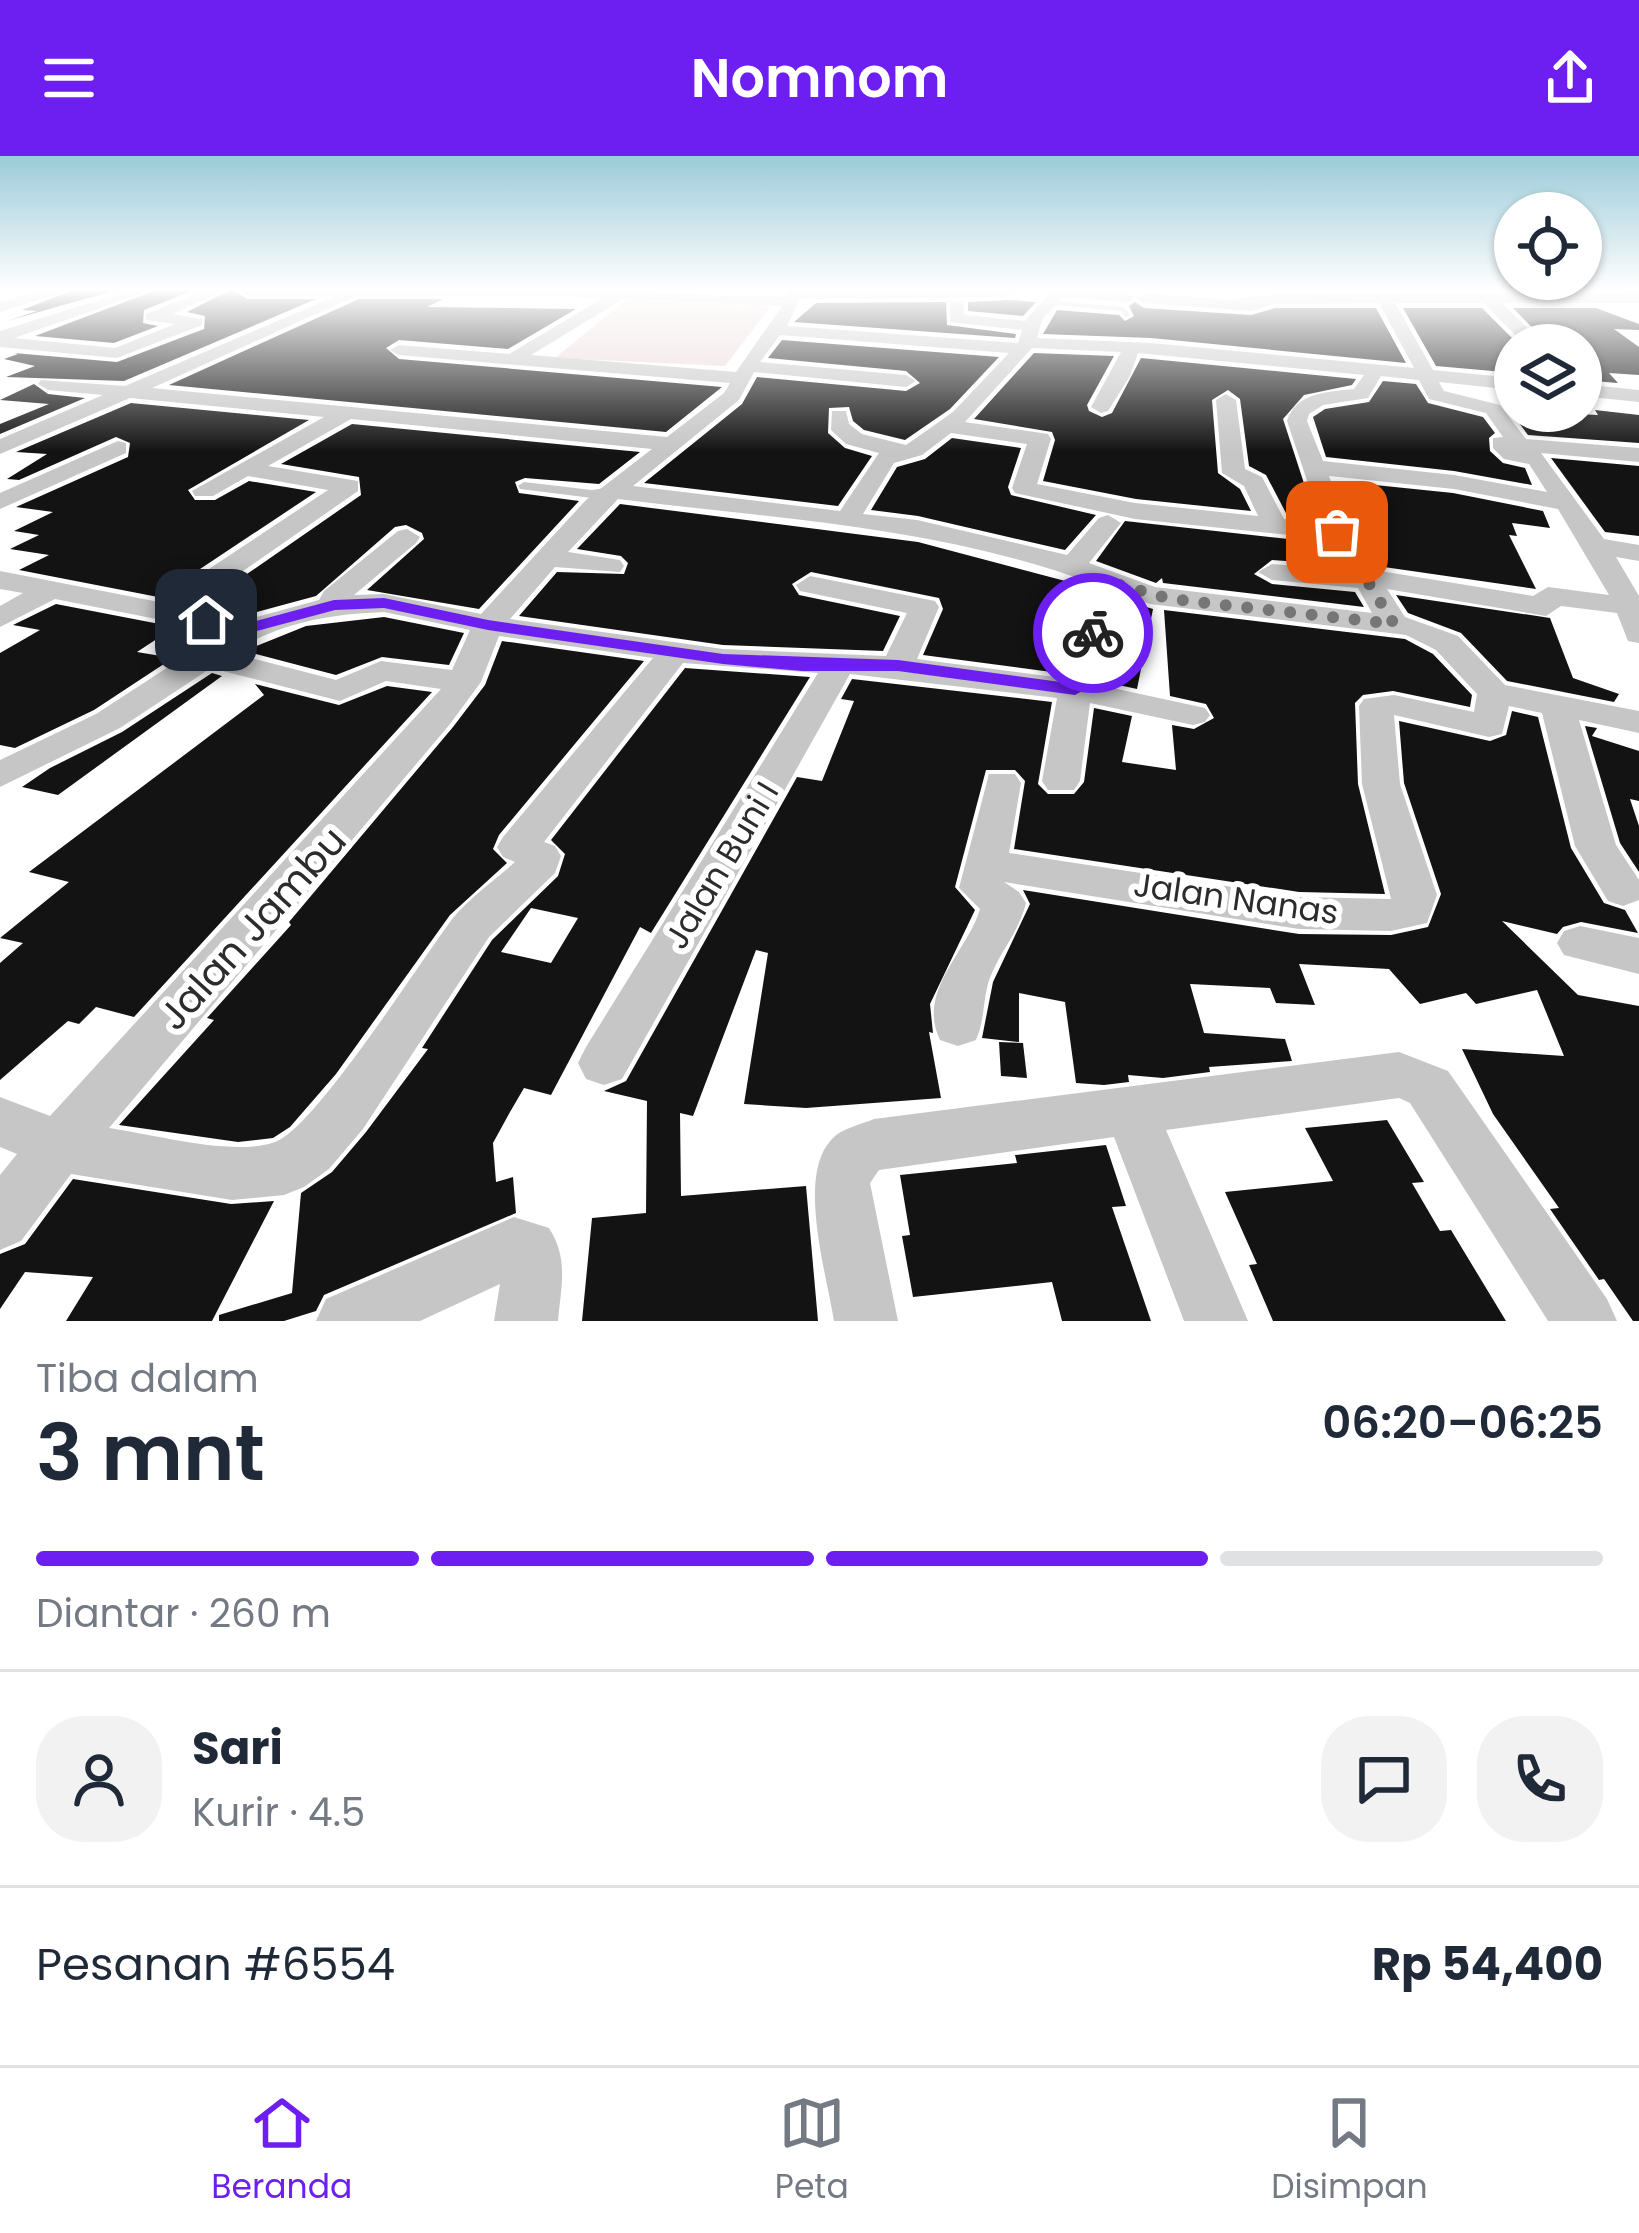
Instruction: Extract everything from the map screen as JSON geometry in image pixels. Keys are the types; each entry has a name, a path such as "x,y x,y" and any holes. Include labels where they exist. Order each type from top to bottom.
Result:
{"street":[{"path":"25,343 120,352 142,343"},
{"path":"40,346 48,343"},
{"path":"0,447 241,343"},
{"path":"511,360 539,343"},
{"name":"Jalan Jambu","path":"0,1221 59,1146 464,682 488,625 612,491 732,396 766,343"},
{"path":"867,356 881,356 893,343"},
{"path":"927,343 943,343"},
{"path":"848,518 885,458 907,453 1021,343"},
{"path":"1074,343 1130,351 1286,353 1376,370 1494,382"},
{"path":"1168,350 1170,343"},
{"path":"1203,353 1219,343"},
{"path":"1411,343 1438,397 1492,409 1511,441"},
{"path":"924,362 935,344"},
{"path":"399,350 632,369 906,381"},
{"path":"1101,407 1130,351"},
{"path":"598,395 632,369"},
{"path":"1376,370 1360,394 1317,400 1300,411 1297,421 1337,532 1394,624"},
{"path":"876,379 863,392 1064,430"},
{"path":"48,383 670,444"},
{"path":"1602,392 1639,396"},
{"path":"1226,400 1234,473 1254,482 1276,528"},
{"path":"952,409 1040,439 1024,488 1114,508 1337,532"},
{"path":"204,491 345,414"},
{"path":"839,416 838,426 854,439 907,453"},
{"path":"424,440 449,425"},
{"path":"0,433 27,436"},
{"path":"501,454 528,433"},
{"path":"1630,598 1537,459 1509,452 1501,442 1639,455"},
{"path":"0,502 118,448"},
{"path":"1311,467 1454,482 1567,503"},
{"path":"164,612 350,486 246,469"},
{"path":"612,491 848,518 1000,545 1073,565 1109,582 1191,602 1424,630 1448,644 1476,680 1494,694 1639,722"},
{"path":"1073,565 1108,523"},
{"path":"334,605 334,597 406,537"},
{"path":"1595,546 1639,553"},
{"path":"550,558 610,566"},
{"path":"1272,572 1367,579 1546,607 1548,596 1630,598"},
{"path":"0,580 249,628"},
{"path":"1061,781 1075,690 1109,582"},
{"path":"810,585 924,607 898,666"},
{"path":"0,618 52,589"},
{"path":"0,775 17,752 108,721 249,628 334,605 384,603 488,625 675,652 838,667 898,666 1075,690 1193,716"},
{"path":"0,1121 59,1146 232,1173 284,1168 309,1151 344,1112 473,925 540,863 540,856 518,847 675,652"},
{"path":"203,656 340,691 381,671 464,682"},
{"name":"Jalan Buni I","path":"604,1064 838,667"},
{"name":"Jalan Nanas","path":"986,864 1299,913 1391,915 1412,911 1415,896 1381,784 1376,706 1394,705 1492,726 1494,694"},
{"path":"1559,710 1596,846 1623,890"},
{"path":"958,1025 967,972 998,929 1004,903 982,893 1002,783"},
{"path":"1580,944 1639,956"},
{"path":"866,1321 841,1183 844,1164 855,1152 874,1145 1399,1075 1416,1078 1429,1088 1585,1321"},
{"path":"1132,1114 1216,1321"},
{"path":"348,1321 514,1247 528,1249 534,1259 526,1321"}],"lane":[{"path":"524,486 592,494 612,491"}],"shaded area":[{"path":"573,343 742,343 725,366 555,358"}],"building":[{"path":"166,343 212,343 124,381 6,377 35,366 4,359 18,354 14,353 117,362"},
{"path":"261,343 394,343 386,348 399,359 722,387 666,432 169,385"},
{"path":"440,343 518,343 508,349"},
{"path":"779,343 999,357 950,409 905,440 864,430 853,421 849,407 829,408 828,433 845,448 872,456 838,506 644,483 742,404 757,377 906,391 920,383 906,371 768,358"},
{"path":"1206,343 1395,343 1406,363"},
{"path":"1423,343 1494,343 1494,371 1436,366"},
{"path":"1602,343 1639,347 1639,375 1609,373 1618,383 1602,382"},
{"path":"1034,353 1114,356 1087,405 1102,417 1112,413 1141,358 1356,379 1352,385 1304,395 1283,419 1315,517 1287,515 1266,475 1249,466 1240,399 1228,390 1212,400 1218,473 1240,489 1251,511 1136,499 1043,481 1055,440 1052,432 974,419"},
{"path":"1383,381 1416,384 1428,403 1483,417 1495,433 1489,438 1490,451 1503,463 1525,468 1532,485 1326,457 1313,417 1325,409 1369,402"},
{"path":"34,384 48,394 85,398 0,434 0,424 49,404 0,400"},
{"path":"131,403 309,420 188,490 195,500 215,500 249,481 316,492 158,597 19,570 49,555 10,549 39,535 14,531 53,512 16,507 128,457 130,443 116,437 19,480 7,479 47,454 16,452"},
{"path":"1602,411 1639,415 1639,443 1526,432 1602,432"},
{"path":"352,424 640,452 599,484 525,478 515,482 519,493 579,501 479,609 367,590 424,539 406,525 395,527 316,596 249,614 201,606 361,495 359,477 281,464"},
{"path":"952,438 1021,448 1008,487 1011,495 1096,515 1065,550 918,516 871,510 897,467 925,459"},
{"path":"1551,458 1639,466 1639,536 1605,532"},
{"path":"1336,481 1453,493 1543,511 1550,528 1512,523 1517,536 1509,535 1536,589 1377,566 1354,530"},
{"path":"620,504 918,542 1088,587 1059,673 923,655 943,609 939,598 811,572 792,584 799,595 900,616 883,651 723,645 519,616 557,572 624,574 628,563 621,556 577,549"},
{"path":"1125,521 1325,543 1339,565 1272,560 1254,574 1272,584 1355,592 1364,607 1163,583 1162,578 1156,583 1096,561"},
{"path":"1396,595 1550,618 1573,678 1619,694 1614,702 1507,681 1461,633 1408,613"},
{"path":"1123,600 1153,609 1137,689 1100,681"},
{"path":"56,604 175,627 137,652 173,658 94,710 15,748 0,745 0,653 40,630 13,625"},
{"path":"1164,610 1405,639 1433,654 1472,695 1470,707 1393,691 1363,695 1355,703 1358,784 1385,894 1299,892 1014,849 1025,781 1015,770 986,770 955,887 975,910 930,1004 933,1033 929,1032 941,1098 806,1108 744,1104 768,953 756,950 693,1116 680,1113 681,1196 806,1186 818,1321 582,1321 592,1218 646,1213 647,1101 604,1091 626,1081 797,777 822,781 854,701 841,699 852,679 1052,702 1038,784 1048,794 1074,794 1084,782 1094,708 1132,716 1122,762 1176,770 1172,725 1194,729 1214,718 1206,704 1170,696"},
{"path":"384,617 464,633 449,665 382,657 336,675 244,651 306,626"},
{"path":"502,641 644,661 499,835 493,849 507,863 450,915 336,1074 290,1127 273,1138 238,1142 119,1125 214,1020 207,1018 291,925 453,727 485,685"},
{"path":"685,668 810,677 651,933 640,927 551,1095 524,1088 510,1112 493,1143 496,1182 513,1177 516,1213 324,1295 316,1311 284,1321 219,1321 219,1315 292,1293 301,1193 332,1172 366,1132 428,1049 422,1048 492,940 558,876 565,854 551,840","holes":["531,908 578,918 551,963 501,952"]},
{"path":"212,673 222,676 58,795 22,787 122,732"},
{"path":"255,684 339,705 387,686 432,692 134,1017 96,1007 79,1024 68,1021 0,1080 0,963 23,943 0,938 69,882 29,872 264,695"},
{"path":"1512,711 1538,717 1571,848 1604,903 1625,910 1638,933 1581,922 1557,934 1502,921 1578,995 1639,1006 1639,1321 1633,1321 1604,1279 1599,1280 1550,1209 1559,1208 1493,1114 1462,1049 1564,1056 1537,990 1476,1004 1466,993 1420,1004 1389,969 1299,964 1315,1005 1276,1003 1270,988 1190,984 1204,1033 1285,1039 1292,1061 1209,1067 1210,1072 1163,1078 1128,1075 1129,1082 1104,1085 1076,1083 1065,1002 1019,993 1019,1042 982,1038 993,982 1030,904 1023,890 1299,934 1391,935 1428,927 1441,894 1404,783 1399,721 1490,741 1506,735"},
{"path":"1585,726 1597,728 1592,736 1639,751 1639,801 1630,799 1639,826 1639,872 1620,843"},
{"path":"999,1042 1023,1043 1027,1078 1001,1076"},
{"path":"1387,1120 1424,1182 1412,1183 1440,1231 1451,1230 1506,1321 1273,1321 1249,1265 1257,1264 1225,1192 1333,1181 1305,1128"},
{"path":"1106,1145 1126,1206 1112,1207 1151,1321 1062,1321 1052,1282 913,1297 902,1236 910,1235 900,1175 1017,1163 1015,1155"},
{"path":"73,1179 231,1204 274,1201 212,1321 66,1321 93,1277 25,1272 0,1309 0,1254 25,1244"}],"way so far":[{"path":"1093,633 1109,582 1171,599 1394,624 1337,532"}],"route":[{"path":"206,620 249,628 334,605 384,603 488,625 723,659 802,666 898,666 1075,690 1093,633"}]}
